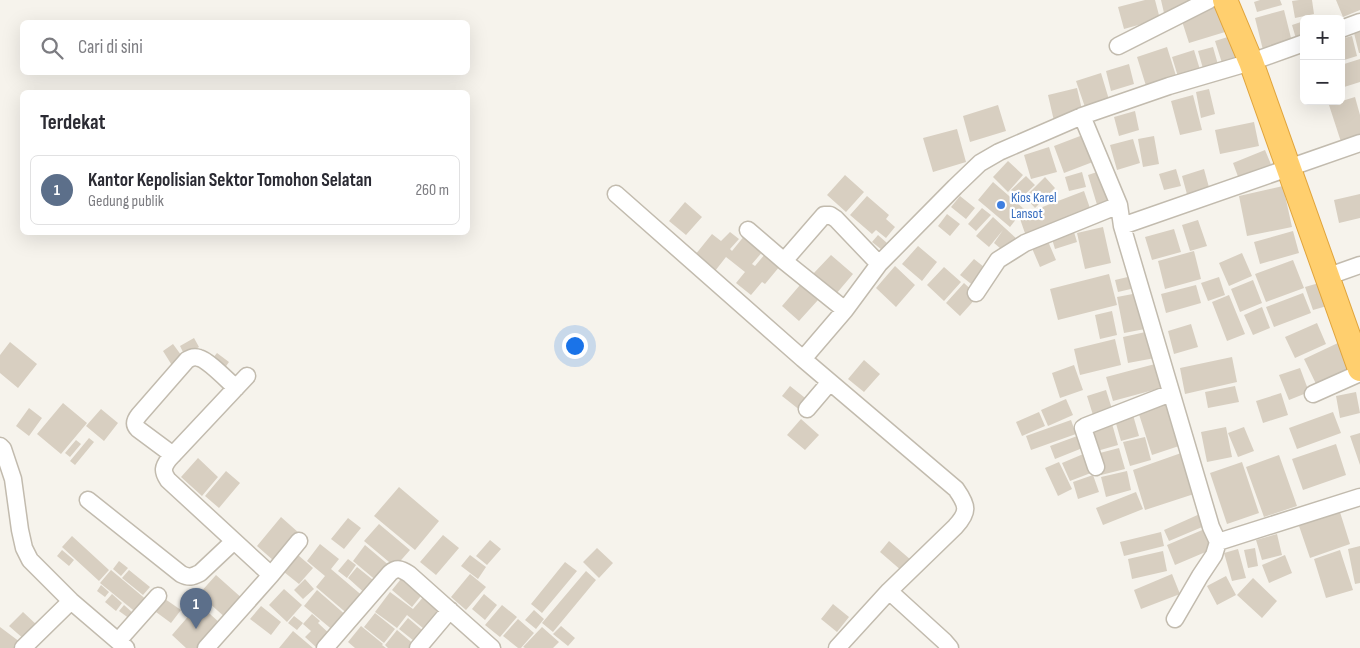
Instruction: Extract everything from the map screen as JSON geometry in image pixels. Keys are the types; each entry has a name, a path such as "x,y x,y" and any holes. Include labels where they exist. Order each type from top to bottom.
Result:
{"highway":[{"path":"1225,0 1251,62 1290,169 1360,371"}],"street":[{"path":"1118,46 1209,0"},
{"path":"1345,28 1360,22"},
{"path":"803,359 845,310 879,264 980,163 999,152 1082,116 1300,44"},
{"path":"1082,116 1119,205 1122,226 1211,528 1218,542 1214,555 1176,619"},
{"path":"1122,226 1360,143"},
{"path":"616,194 803,359 956,489 963,499 966,507 962,520 889,591 837,648"},
{"path":"976,293 998,260 1025,243 1119,205"},
{"path":"784,261 824,215 827,214 836,219 879,264"},
{"path":"748,230 845,310"},
{"path":"1326,277 1360,265"},
{"path":"173,455 138,429 135,422 187,360 199,358 242,382 173,455 165,464 163,470 168,480 271,575"},
{"path":"1313,394 1360,371"},
{"path":"807,409 830,382"},
{"path":"1096,468 1083,428 1171,392"},
{"path":"0,446 3,449 13,478 24,548 30,560 71,601 122,644 158,596"},
{"path":"1218,542 1360,497"},
{"path":"88,500 181,574 188,577 200,574 234,541"},
{"path":"206,648 299,541"},
{"path":"325,648 390,573 396,569 400,569 408,574 492,648"},
{"path":"889,591 950,648"},
{"path":"23,648 71,601"},
{"path":"418,648 450,610"}],"building":[{"path":"1145,0 1155,0 1160,19 1124,29 1118,7"},
{"path":"1161,0 1191,0 1192,6 1164,13"},
{"path":"1260,0 1280,0 1282,5 1257,12 1254,2"},
{"path":"1312,0 1314,14 1300,15 1300,17 1295,18 1292,1"},
{"path":"1336,0 1360,0 1360,10 1345,16 1342,15"},
{"path":"1216,6 1225,32 1189,43 1181,18"},
{"path":"1284,10 1292,42 1263,50 1255,18"},
{"path":"1300,22 1300,41 1297,42 1292,25"},
{"path":"1360,31 1360,53 1359,53 1354,33"},
{"path":"1234,35 1241,56 1222,63 1215,41"},
{"path":"1352,36 1357,56 1345,60 1345,38"},
{"path":"1167,47 1177,79 1147,89 1137,57"},
{"path":"1213,47 1219,68 1204,72 1198,51"},
{"path":"1194,50 1201,73 1179,80 1172,57"},
{"path":"1360,59 1360,82 1345,87 1345,64"},
{"path":"1129,64 1134,84 1111,91 1106,71"},
{"path":"1101,73 1110,103 1086,110 1076,81"},
{"path":"1077,88 1083,114 1054,121 1048,95"},
{"path":"1209,89 1215,114 1201,118 1196,92"},
{"path":"1193,95 1202,130 1180,135 1171,101"},
{"path":"1355,97 1360,115 1360,139 1342,145 1329,105 1345,105 1345,100"},
{"path":"998,105 1006,131 970,142 963,116"},
{"path":"1135,111 1139,130 1119,136 1114,117"},
{"path":"1254,122 1259,146 1220,154 1215,130"},
{"path":"957,129 966,162 933,172 923,138"},
{"path":"1088,133 1098,160 1064,173 1054,146"},
{"path":"1154,136 1159,164 1143,167 1138,139"},
{"path":"1133,139 1140,163 1117,170 1110,145"},
{"path":"1049,147 1057,172 1031,179 1024,155"},
{"path":"1265,150 1273,169 1240,182 1233,163"},
{"path":"1008,161 1023,175 1008,192 993,177"},
{"path":"1176,169 1181,186 1164,190 1159,174"},
{"path":"1204,169 1210,191 1188,198 1182,176"},
{"path":"1103,170 1114,203 1098,208 1088,175"},
{"path":"1082,172 1086,187 1069,191 1065,177"},
{"path":"845,175 864,192 846,212 827,195"},
{"path":"1026,176 1035,185 1020,199 1011,190"},
{"path":"1045,177 1055,188 1035,208 1025,197"},
{"name":"Kios Karel Lansot","path":"993,182 1024,209 1010,227 978,200"},
{"path":"1283,186 1292,227 1247,236 1239,196"},
{"path":"1084,191 1092,214 1027,239 1019,216"},
{"path":"1360,194 1360,218 1339,223 1334,200"},
{"path":"867,196 889,215 886,219 895,227 886,238 876,230 872,234 850,215"},
{"path":"960,196 975,208 966,219 951,207"},
{"path":"685,202 702,217 686,235 669,221"},
{"path":"982,208 991,215 976,231 968,224"},
{"path":"947,214 960,224 950,236 938,226"},
{"path":"993,217 1018,240 1007,254 994,243 1003,230 989,247 976,236"},
{"path":"1198,220 1207,246 1190,251 1182,225"},
{"path":"1103,227 1111,263 1085,269 1077,233"},
{"path":"1174,229 1181,252 1152,260 1145,237"},
{"path":"1293,231 1299,253 1260,264 1254,242"},
{"path":"730,232 739,239 730,249 732,251 745,235 764,250 752,264 755,266 765,254 780,266 765,284 762,282 751,295 736,283 745,272 726,257 715,271 695,255 712,234 721,241"},
{"path":"1074,232 1077,242 1055,249 1052,239"},
{"path":"878,235 887,243 882,250 872,242"},
{"path":"1047,239 1056,260 1040,267 1031,246"},
{"path":"918,246 937,262 922,281 902,264"},
{"path":"1194,251 1201,279 1165,289 1158,261"},
{"path":"1242,253 1252,276 1229,286 1219,263"},
{"path":"831,255 853,274 836,294 813,274"},
{"path":"974,259 989,271 975,287 960,275"},
{"path":"1293,260 1304,288 1266,302 1255,274"},
{"path":"895,266 915,285 896,307 876,288"},
{"path":"944,267 961,282 944,301 927,285"},
{"path":"1109,274 1117,305 1058,320 1050,289"},
{"path":"1132,276 1135,288 1118,292 1115,280"},
{"path":"1219,277 1225,295 1208,301 1201,283"},
{"path":"1253,280 1262,303 1240,312 1231,289"},
{"path":"964,283 978,296 960,316 946,303"},
{"path":"1319,283 1327,306 1313,310 1305,287"},
{"path":"800,285 818,300 799,321 782,306"},
{"path":"1196,285 1201,303 1166,313 1161,294"},
{"path":"1138,293 1145,329 1124,333 1117,297"},
{"path":"1303,293 1311,313 1274,327 1266,307"},
{"path":"1229,295 1245,334 1227,341 1212,302"},
{"path":"1262,307 1270,328 1253,335 1244,315"},
{"path":"1112,311 1117,335 1100,339 1095,315"},
{"path":"1317,323 1326,344 1295,358 1285,337"},
{"path":"1191,324 1198,347 1174,354 1168,331"},
{"path":"1150,331 1155,358 1128,363 1123,337"},
{"path":"194,338 199,347 185,356 180,346"},
{"path":"1115,339 1121,365 1080,375 1074,349"},
{"path":"10,342 37,364 18,388 0,373 0,355"},
{"path":"1340,342 1353,370 1317,386 1304,359"},
{"path":"173,344 184,359 173,367 163,351"},
{"path":"217,353 229,362 224,369 212,359"},
{"path":"1232,357 1237,382 1185,394 1180,368"},
{"path":"864,360 880,374 864,392 848,379"},
{"path":"1155,364 1161,388 1113,401 1106,377"},
{"path":"1074,365 1083,390 1060,398 1052,373"},
{"path":"1300,368 1309,392 1289,400 1279,375"},
{"path":"790,386 809,401 801,411 782,396"},
{"path":"1235,386 1239,402 1208,408 1205,392"},
{"path":"1106,390 1112,409 1093,415 1087,396"},
{"path":"1356,392 1360,413 1340,418 1336,396"},
{"path":"1281,393 1288,415 1263,423 1256,401"},
{"path":"1066,399 1073,415 1048,426 1041,410"},
{"path":"1164,399 1179,446 1152,455 1137,408"},
{"path":"63,403 87,423 61,454 37,434"},
{"path":"29,408 42,418 29,436 16,426"},
{"path":"101,409 118,423 104,441 86,426"},
{"path":"1039,412 1045,426 1022,436 1016,422"},
{"path":"1333,412 1341,433 1297,449 1289,428"},
{"path":"1133,415 1139,436 1121,441 1115,420"},
{"path":"801,419 819,435 805,450 787,435"},
{"path":"1071,420 1076,434 1031,450 1026,436"},
{"path":"1111,420 1118,445 1097,451 1090,426"},
{"path":"1226,427 1232,457 1207,462 1201,432"},
{"path":"1244,427 1254,451 1238,457 1228,433"},
{"path":"1360,433 1360,465 1350,436"},
{"path":"1080,435 1085,447 1055,459 1050,446"},
{"path":"1145,437 1151,460 1130,466 1123,442"},
{"path":"89,438 94,442 75,465 70,461"},
{"path":"76,440 81,444 70,457 65,453"},
{"path":"1336,444 1346,475 1303,490 1292,459"},
{"path":"1119,448 1125,469 1101,475 1096,454"},
{"path":"1088,452 1096,471 1070,481 1062,463"},
{"path":"1184,452 1194,494 1145,510 1133,470"},
{"path":"1279,455 1297,506 1264,517 1246,467"},
{"path":"198,458 218,477 202,496 181,477"},
{"path":"1059,462 1072,489 1058,496 1045,468"},
{"path":"1242,462 1259,513 1227,524 1210,473"},
{"path":"226,471 240,483 219,508 205,496"},
{"path":"1127,471 1131,490 1106,497 1101,477"},
{"path":"1093,475 1099,492 1078,499 1073,482"},
{"path":"399,487 439,521 415,550 374,516"},
{"path":"1136,492 1143,509 1103,525 1096,508"},
{"path":"1339,509 1350,544 1310,558 1298,523"},
{"path":"1202,513 1207,525 1169,541 1164,530"},
{"path":"281,517 299,533 274,561 257,546"},
{"path":"348,518 361,528 344,549 331,539"},
{"path":"379,524 410,550 395,567 364,541"},
{"path":"1207,528 1215,548 1175,565 1167,545"},
{"path":"1161,532 1164,546 1124,556 1120,542"},
{"path":"1277,534 1282,555 1262,560 1256,540"},
{"path":"443,535 459,548 436,575 420,562"},
{"path":"72,536 109,570 99,581 62,547"},
{"path":"490,540 501,549 487,565 476,556"},
{"path":"889,541 911,560 902,571 880,552"},
{"path":"320,544 339,559 331,569 365,598 350,616 316,587 325,576 307,561"},
{"path":"365,545 391,567 378,582 353,561"},
{"path":"1360,546 1360,583 1355,584 1348,549"},
{"path":"597,548 613,563 599,578 583,562"},
{"path":"1255,548 1258,566 1248,568 1244,550"},
{"path":"1238,549 1246,578 1232,581 1224,553"},
{"path":"62,550 74,560 69,566 57,556"},
{"path":"1340,550 1353,590 1326,598 1314,559"},
{"path":"1163,551 1167,571 1132,579 1128,559"},
{"path":"298,555 313,568 299,584 284,572"},
{"path":"470,555 486,567 478,579 461,566"},
{"path":"1285,555 1292,573 1269,583 1262,565"},
{"path":"348,559 356,565 347,578 338,571"},
{"path":"119,561 128,568 121,576 113,569"},
{"path":"565,562 577,571 542,613 531,604"},
{"path":"357,567 378,584 368,596 348,578"},
{"path":"111,570 148,601 138,614 100,583"},
{"path":"129,570 150,587 143,595 122,578"},
{"path":"586,571 596,580 553,632 542,623"},
{"path":"405,574 425,591 412,607 392,590"},
{"path":"470,574 486,587 466,610 451,597"},
{"path":"1172,574 1180,594 1141,609 1134,590"},
{"path":"216,575 244,600 227,619 199,594"},
{"path":"1226,576 1236,595 1217,605 1207,586"},
{"path":"1253,578 1277,601 1262,618 1237,595"},
{"path":"305,579 314,589 303,599 294,590"},
{"path":"101,585 109,592 105,597 97,591"},
{"path":"284,589 302,605 287,622 269,605"},
{"path":"317,590 348,617 335,632 304,606"},
{"path":"390,592 413,609 425,595 446,613 429,633 407,615 397,628 375,612"},
{"path":"112,594 122,603 116,611 105,602"},
{"path":"484,594 497,605 485,620 472,609"},
{"path":"165,599 181,610 171,623 156,612"},
{"path":"199,604 221,624 200,648 186,648 172,635"},
{"path":"833,604 849,617 837,632 821,619"},
{"path":"124,605 134,614 130,619 119,611"},
{"path":"502,605 517,617 500,637 485,625"},
{"path":"261,606 281,622 271,635 250,619"},
{"path":"534,610 544,619 536,629 525,620"},
{"path":"23,612 38,626 25,640 9,626"},
{"path":"375,613 395,629 384,643 364,627"},
{"path":"312,614 320,621 318,623 333,637 323,648 317,648 305,637 311,631 303,624"},
{"path":"294,616 303,623 297,630 288,623"},
{"path":"408,618 428,635 419,645 399,629"},
{"path":"518,619 534,633 521,648 518,648 503,636"},
{"path":"361,626 386,648 355,648 348,642"},
{"path":"561,626 575,638 568,646 553,634"},
{"path":"0,627 20,642 16,648 0,648"},
{"path":"542,627 559,642 553,648 523,647"},
{"path":"397,630 416,646 414,648 388,648 385,645"},
{"path":"293,631 313,648 279,648"}],"place":[{"name":"Kios Karel Lansot","path":"1001,205"},
{"name":"Kantor Kepolisian Sektor Tomohon Selatan","path":"196,629"}]}
